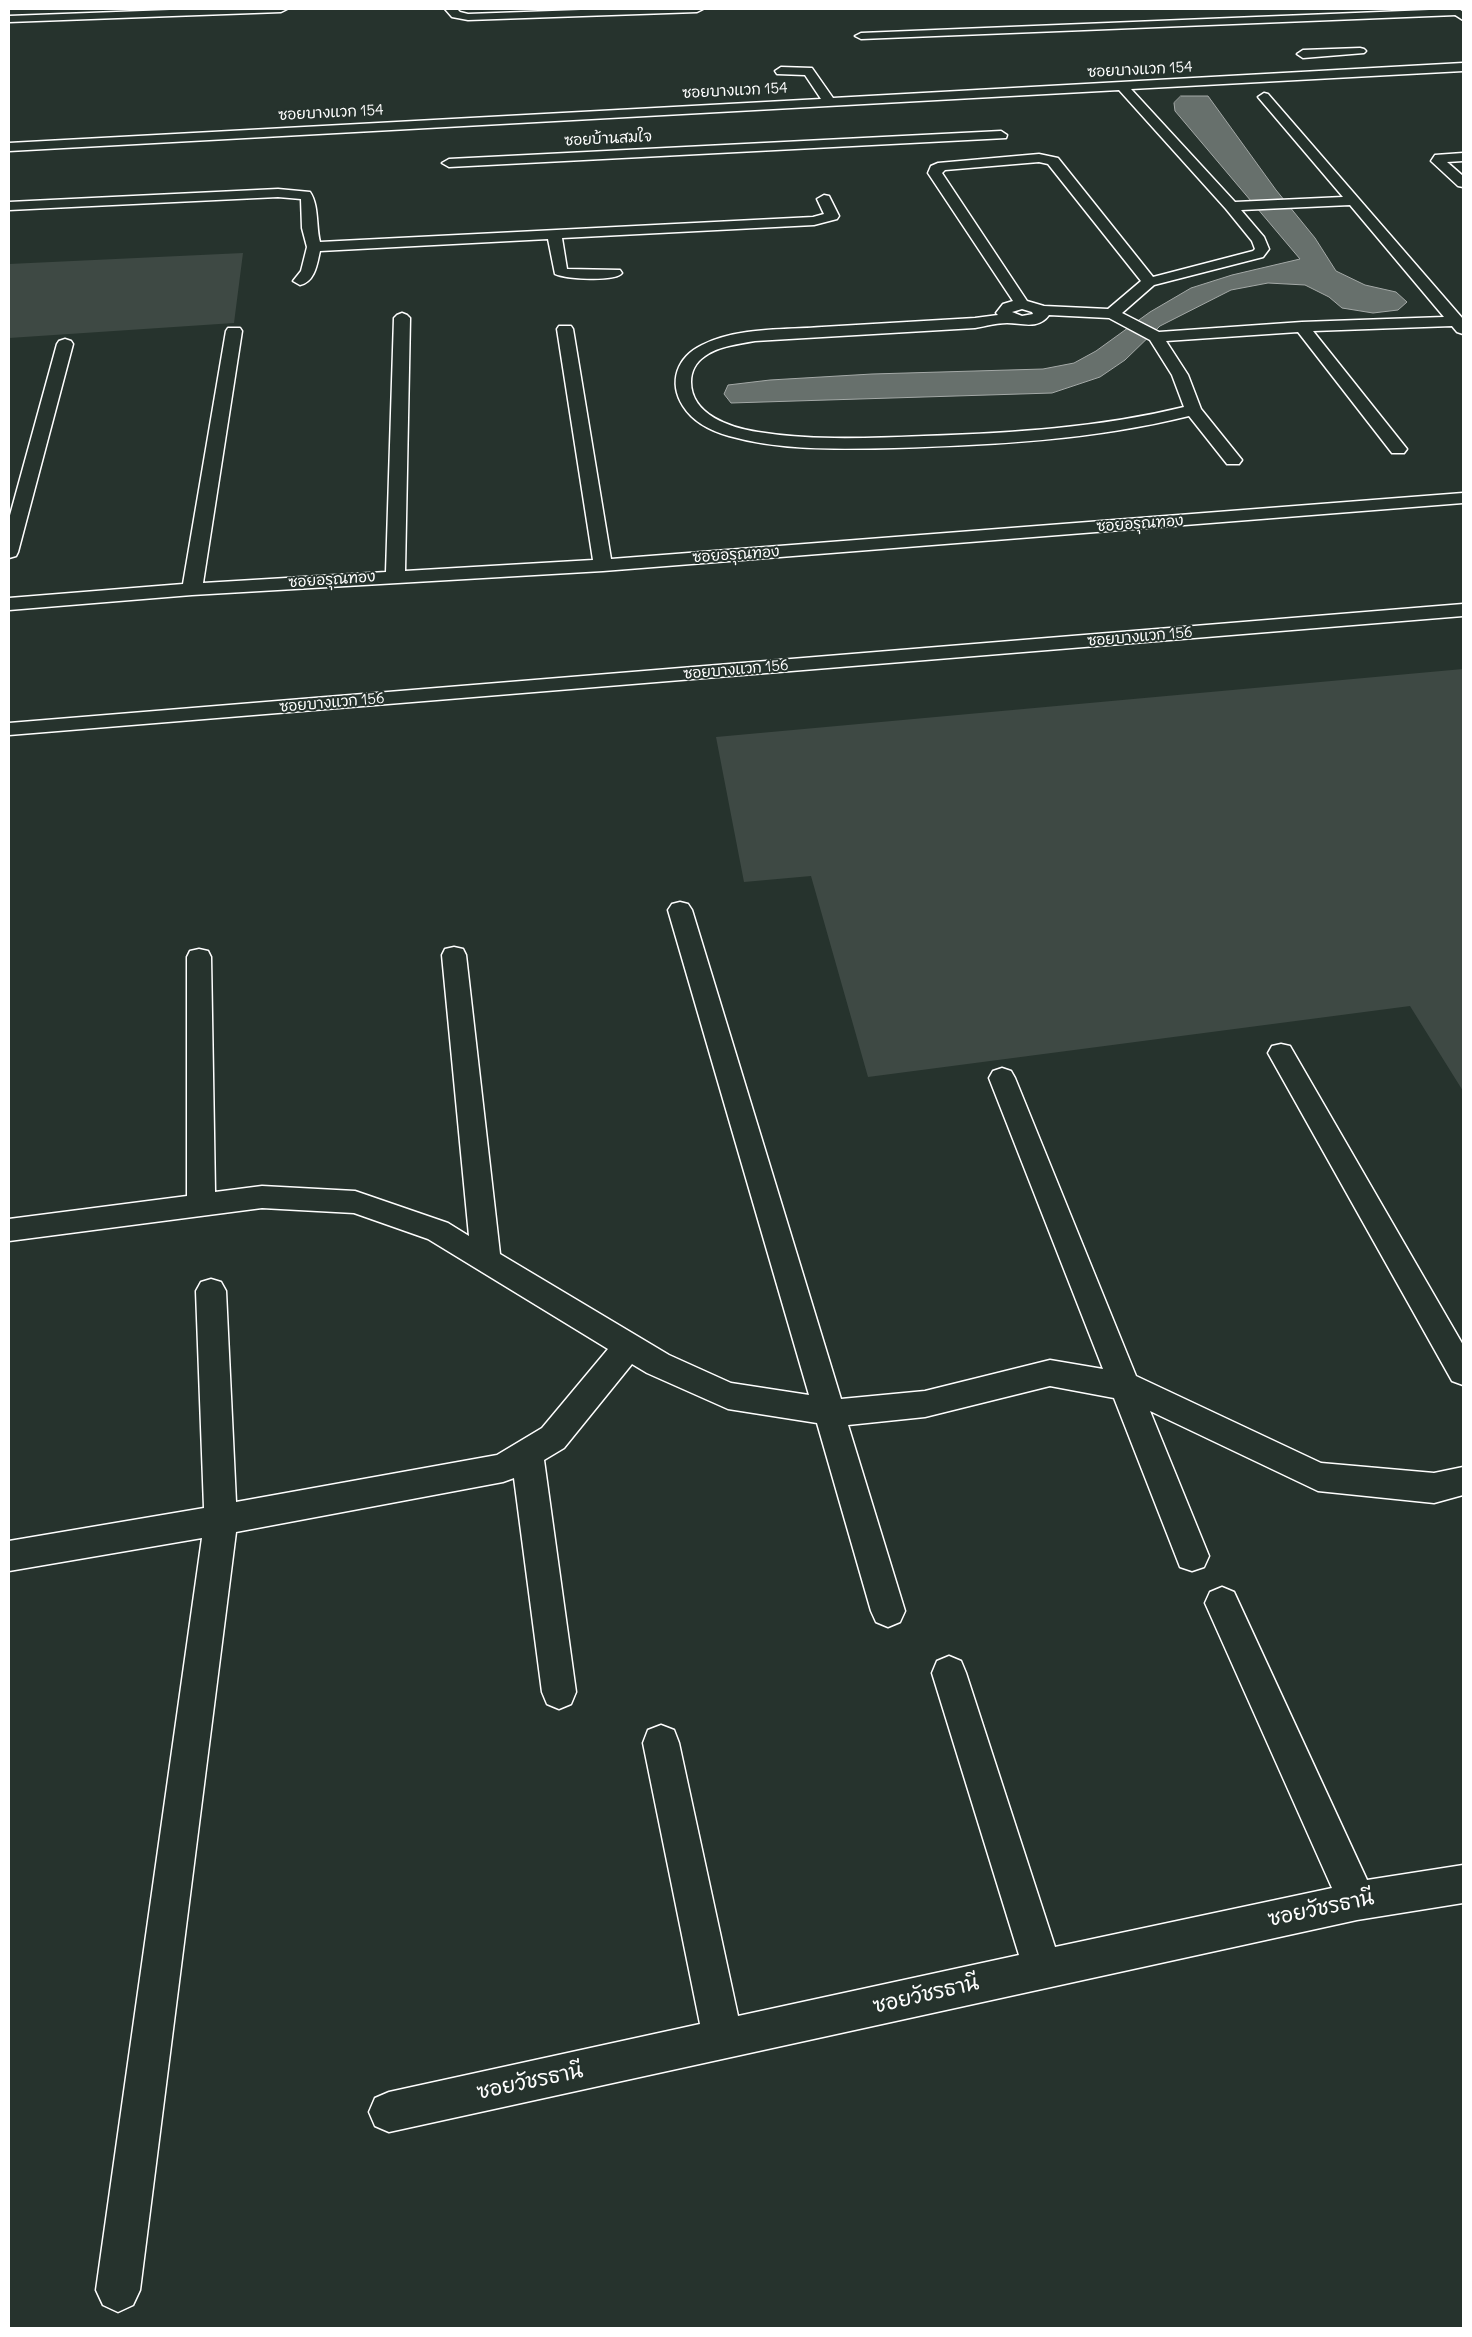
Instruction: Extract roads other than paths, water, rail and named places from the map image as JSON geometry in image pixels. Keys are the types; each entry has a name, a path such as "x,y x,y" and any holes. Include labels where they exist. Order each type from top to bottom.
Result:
{"street":[{"path":"9,19 280,9"},
{"path":"451,9 456,15 468,17 697,9"},
{"path":"861,36 1457,12"},
{"path":"1303,54 1360,51"},
{"path":"1334,52 1359,73"},
{"name":"ซอยบางแวก 154","path":"9,147 1463,67"},
{"path":"781,71 808,71 830,102"},
{"path":"1112,314 1149,282 1258,254 1262,249 1259,240 1232,206 1123,87"},
{"path":"1264,97 1460,325"},
{"path":"751,106 769,146 779,158"},
{"name":"ซอยบ้านสมใจ","path":"449,163 1001,135"},
{"path":"1463,157 1440,158 1438,161 1463,183"},
{"path":"1022,304 935,173 936,169 943,166 1039,158 1053,161 1149,282"},
{"path":"9,206 294,193 305,195 308,199 309,228 314,248 308,272 300,281"},
{"path":"314,248 814,221 832,216 824,199"},
{"path":"1232,206 1355,201"},
{"path":"554,235 560,271 566,274 615,273"},
{"path":"1009,318 1004,313 1004,309 1022,304 1040,310 1112,314 1155,336 1302,327 1460,325"},
{"path":"1040,310 1041,316 1035,320 1009,318 976,323 755,336 724,342 702,352 692,360 682,380 684,394 690,406 703,418 738,433 780,440 869,443 975,440 1069,433 1130,425 1193,410"},
{"path":"396,576 402,318"},
{"path":"1302,327 1398,450"},
{"path":"565,329 603,565"},
{"path":"192,589 234,332"},
{"path":"1155,336 1180,375 1193,410 1233,460"},
{"path":"9,552 65,344"},
{"name":"ซอยอรุณทอง","path":"9,604 192,589 603,565 1463,498"},
{"name":"ซอยบางแวก 156","path":"9,729 1463,610"},
{"path":"680,910 888,1611"},
{"path":"454,954 486,1260"},
{"path":"199,958 201,1205"},
{"path":"1281,1053 1463,1372"},
{"path":"1002,1078 1192,1556"},
{"path":"9,1230 262,1197 354,1202 438,1231 658,1364 728,1396 837,1413 925,1404 1050,1374 1133,1388 1318,1477 1434,1488 1463,1481"},
{"path":"118,2290 221,1520 211,1291"},
{"path":"9,1556 221,1520 502,1468 554,1438 628,1346"},
{"path":"527,1454 559,1692"},
{"path":"1222,1603 1357,1901"},
{"path":"949,1673 1044,1969"},
{"path":"661,1743 723,2040"},
{"name":"ซอยวัชรธานี","path":"389,2112 1357,1901 1463,1884"}]}
